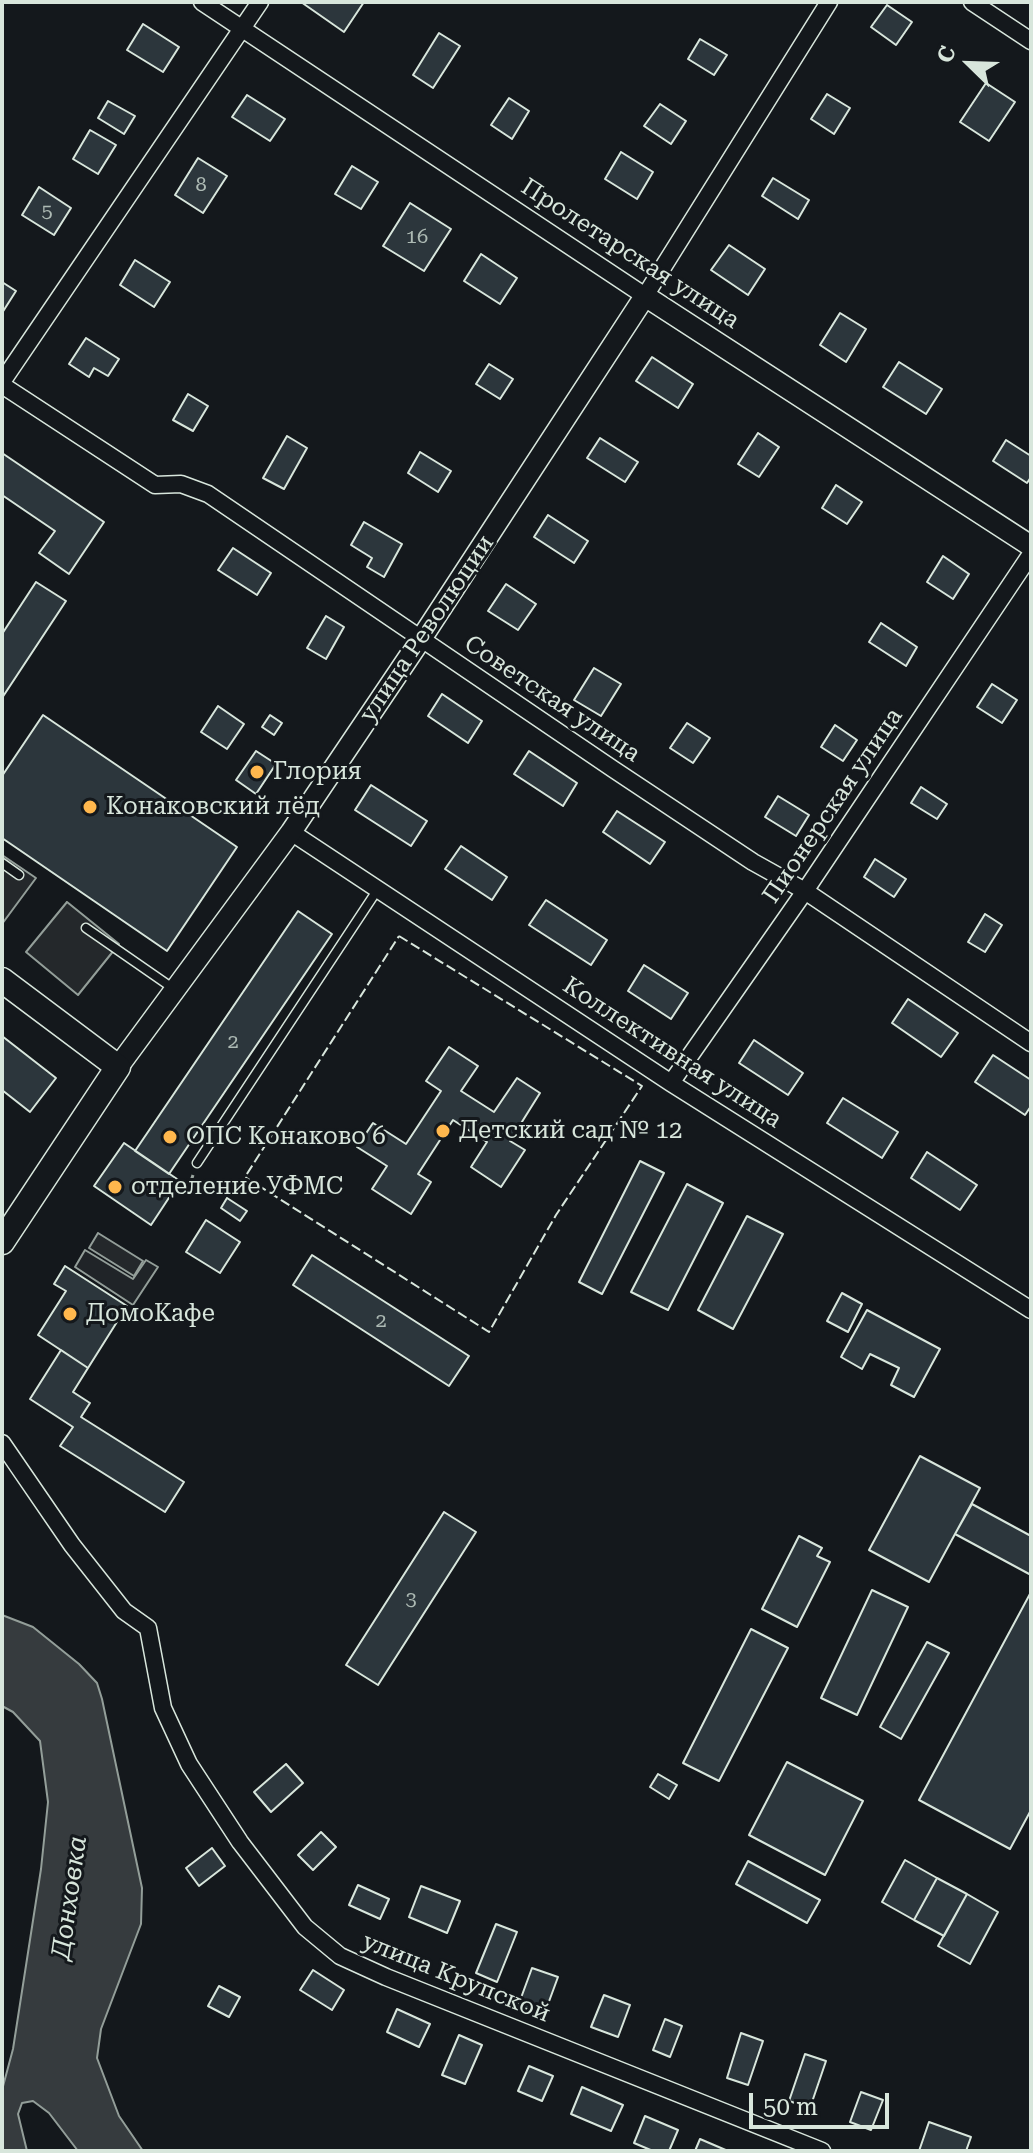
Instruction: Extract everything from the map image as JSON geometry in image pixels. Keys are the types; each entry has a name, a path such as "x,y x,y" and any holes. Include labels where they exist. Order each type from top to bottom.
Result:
{"main road":[{"path":"2,980 118,1067"},
{"name":"улица Революции","path":"2,1242 118,1067"}],"street":[{"name":"Пролетарская улица","path":"202,2 645,296 1031,546"},
{"path":"2,383 260,2"},
{"name":"улица Революции","path":"118,1067 291,832 421,639 645,296 829,2"},
{"path":"972,2 1031,41"},
{"name":"Советская улица","path":"2,383 155,485 181,484 208,494 740,854 805,891 1031,1043"},
{"name":"Пионерская улица","path":"671,1083 805,891 1031,554"},
{"name":"Коллективная улица","path":"291,832 671,1083 1031,1310"},
{"name":"улица Крупской","path":"2,1443 72,1545 124,1611 148,1628 163,1708 189,1764 240,1842 305,1927 340,1956 386,1977 822,2151"}],"lane":[{"path":"2,863 19,875"},
{"path":"197,1163 378,889"},
{"path":"86,928 175,990"}],"shaded area":[{"path":"2,855 36,878 2,924"},
{"path":"67,902 119,944 78,995 26,952"},
{"path":"98,1233 143,1261 134,1276 89,1248"},
{"path":"85,1250 133,1279 146,1260 158,1267 133,1305 75,1267"}],"water":[{"name":"Донховка","path":"2,1615 33,1627 79,1664 97,1683 102,1699 142,1888 141,1924 101,2029 97,2058 119,2116 143,2151 78,2151 49,2113 33,2101 22,2103 18,2114 27,2151 2,2151 2,2090 13,2049 41,1869 48,1802 40,1741 13,1712 2,1706"}],"building":[{"path":"301,2 364,2 344,32"},
{"path":"887,5 912,22 896,45 871,27"},
{"path":"143,24 179,47 163,72 127,50"},
{"path":"439,33 460,46 433,88 413,75"},
{"path":"700,39 727,55 714,75 688,59"},
{"path":"986,83 1015,102 989,141 960,122"},
{"path":"827,94 850,108 834,134 811,119"},
{"path":"247,95 285,119 270,141 232,117"},
{"path":"509,98 529,111 512,139 491,125"},
{"path":"108,101 135,116 124,134 98,118"},
{"path":"660,104 686,121 671,144 644,126"},
{"path":"90,130 116,145 98,174 73,159"},
{"path":"621,152 653,172 637,199 605,179"},
{"path":"198,158 227,176 203,213 175,195"},
{"path":"352,166 378,182 361,209 335,194"},
{"path":"773,178 809,200 798,219 762,196"},
{"path":"39,187 71,208 54,235 22,215"},
{"path":"410,203 451,229 424,271 383,246"},
{"path":"729,245 765,269 748,295 711,270"},
{"path":"481,254 517,278 500,304 464,281"},
{"path":"135,260 170,282 154,307 120,285"},
{"path":"2,282 16,291 2,313"},
{"path":"840,313 866,329 846,362 820,345"},
{"path":"86,338 119,359 108,376 94,368 89,377 69,364"},
{"path":"652,357 693,384 678,408 636,381"},
{"path":"899,362 942,389 926,414 883,387"},
{"path":"489,364 513,379 500,399 476,384"},
{"path":"188,394 208,406 193,431 173,420"},
{"path":"758,433 779,447 759,477 738,464"},
{"path":"287,436 307,448 284,489 263,478"},
{"path":"600,438 638,462 625,482 587,458"},
{"path":"1006,440 1031,456 1031,477 1027,483 993,461"},
{"path":"420,452 451,471 438,492 408,473"},
{"path":"2,453 104,522 69,574 39,553 55,531 2,495"},
{"path":"836,485 862,502 847,524 822,508"},
{"path":"548,515 588,541 574,563 534,537"},
{"path":"364,522 402,544 384,577 367,567 372,558 351,545"},
{"path":"233,548 271,573 257,595 218,570"},
{"path":"943,556 969,574 953,599 927,582"},
{"path":"36,582 66,601 2,698 2,634"},
{"path":"506,584 536,604 518,630 488,611"},
{"path":"326,616 344,627 326,659 307,648"},
{"path":"881,623 917,647 906,666 869,642"},
{"path":"594,668 621,684 601,716 574,700"},
{"path":"992,684 1017,700 1002,723 977,707"},
{"path":"442,694 482,721 468,743 428,716"},
{"path":"218,706 244,724 227,749 201,732"},
{"name":"Конаковский лёд","path":"43,715 237,847 167,951 2,838 2,776"},
{"path":"270,715 282,723 274,735 262,727"},
{"path":"687,723 710,738 693,763 670,748"},
{"path":"835,725 857,740 843,761 821,747"},
{"path":"256,751 276,764 256,794 236,780"},
{"path":"529,751 577,783 563,806 514,774"},
{"path":"371,785 427,821 411,846 355,810"},
{"path":"921,787 947,804 937,819 911,803"},
{"path":"778,796 809,815 796,836 765,817"},
{"path":"617,811 665,842 650,864 603,832"},
{"path":"461,846 507,877 492,900 445,869"},
{"path":"875,859 906,879 894,897 864,877"},
{"path":"546,900 607,940 591,965 529,925"},
{"path":"298,911 332,934 169,1174 135,1151"},
{"path":"985,914 1002,925 985,952 968,942"},
{"path":"644,965 688,993 671,1019 628,991"},
{"path":"908,999 958,1033 941,1057 892,1023"},
{"path":"2,1036 56,1078 30,1112 2,1090"},
{"path":"754,1040 803,1073 788,1095 739,1063"},
{"path":"449,1047 478,1066 461,1091 494,1112 517,1078 540,1093 510,1141 525,1150 501,1187 471,1167 487,1142 453,1120 418,1174 431,1182 411,1214 372,1189 387,1166 357,1147 373,1123 406,1144 441,1091 426,1081"},
{"path":"993,1055 1031,1080 1031,1106 1025,1115 975,1082"},
{"path":"843,1098 898,1132 882,1158 827,1123"},
{"path":"124,1143 180,1181 151,1225 94,1186"},
{"path":"927,1152 977,1185 960,1210 911,1178"},
{"path":"640,1161 664,1173 602,1294 579,1282"},
{"path":"687,1184 723,1203 668,1310 631,1292"},
{"path":"227,1198 247,1211 240,1221 221,1208"},
{"path":"747,1216 783,1234 733,1329 698,1310"},
{"path":"206,1220 240,1242 220,1273 186,1252"},
{"path":"312,1255 469,1356 449,1386 293,1285"},
{"path":"65,1266 127,1306 88,1368 38,1335 66,1291 54,1284"},
{"path":"842,1293 862,1304 848,1332 827,1321"},
{"path":"867,1310 940,1349 914,1397 891,1385 899,1368 870,1354 862,1369 841,1357"},
{"path":"61,1350 88,1368 73,1392 90,1403 81,1417 184,1482 165,1512 60,1446 73,1427 30,1399"},
{"path":"920,1456 980,1488 929,1582 869,1550"},
{"path":"972,1504 1031,1536 1031,1575 955,1534"},
{"path":"444,1512 476,1532 378,1685 346,1665"},
{"path":"799,1536 822,1548 817,1556 830,1562 797,1627 762,1609"},
{"path":"872,1590 908,1607 857,1715 821,1698"},
{"path":"1031,1592 1031,1810 1010,1849 919,1800"},
{"path":"751,1629 788,1648 719,1781 683,1763"},
{"path":"927,1642 949,1653 901,1739 880,1727"},
{"path":"787,1762 863,1801 825,1875 749,1835"},
{"path":"286,1764 303,1783 271,1812 254,1792"},
{"path":"658,1774 677,1785 669,1799 650,1787"},
{"path":"321,1832 336,1847 313,1870 298,1855"},
{"path":"212,1848 225,1866 199,1886 186,1868"},
{"path":"905,1860 937,1878 914,1920 882,1902"},
{"path":"748,1861 820,1900 807,1923 736,1884"},
{"path":"937,1878 967,1894 944,1936 914,1920"},
{"path":"358,1885 389,1899 380,1919 349,1905"},
{"path":"421,1886 460,1901 447,1933 409,1917"},
{"path":"967,1894 998,1912 970,1964 938,1946"},
{"path":"496,1924 517,1932 497,1982 476,1973"},
{"path":"532,1968 558,1977 544,2015 518,2006"},
{"path":"313,1970 344,1990 332,2010 300,1990"},
{"path":"219,1986 240,1997 229,2017 208,2006"},
{"path":"604,1995 630,2005 618,2037 591,2027"},
{"path":"397,2009 430,2024 419,2047 387,2032"},
{"path":"665,2019 682,2026 670,2057 653,2050"},
{"path":"741,2033 763,2041 748,2085 727,2078"},
{"path":"459,2035 482,2045 465,2084 442,2075"},
{"path":"805,2054 826,2061 810,2108 789,2101"},
{"path":"529,2066 553,2076 542,2101 518,2091"},
{"path":"582,2087 623,2105 611,2131 571,2114"},
{"path":"861,2092 883,2100 871,2130 850,2122"},
{"path":"645,2116 678,2130 669,2151 653,2151 634,2143"},
{"path":"929,2122 971,2137 966,2151 919,2151"},
{"path":"700,2139 728,2151 695,2151"}],"fence":[{"path":"399,936 642,1086 556,1215 489,1332 245,1177 399,936"}],"place":[{"name":"Глория","path":"257,772"},
{"name":"Конаковский лёд","path":"90,807"},
{"name":"Детский сад № 12","path":"443,1131"},
{"name":"ОПС Конаково 6","path":"170,1137"},
{"name":"отделение УФМС","path":"115,1187"},
{"name":"ДомоКафе","path":"70,1314"}]}
